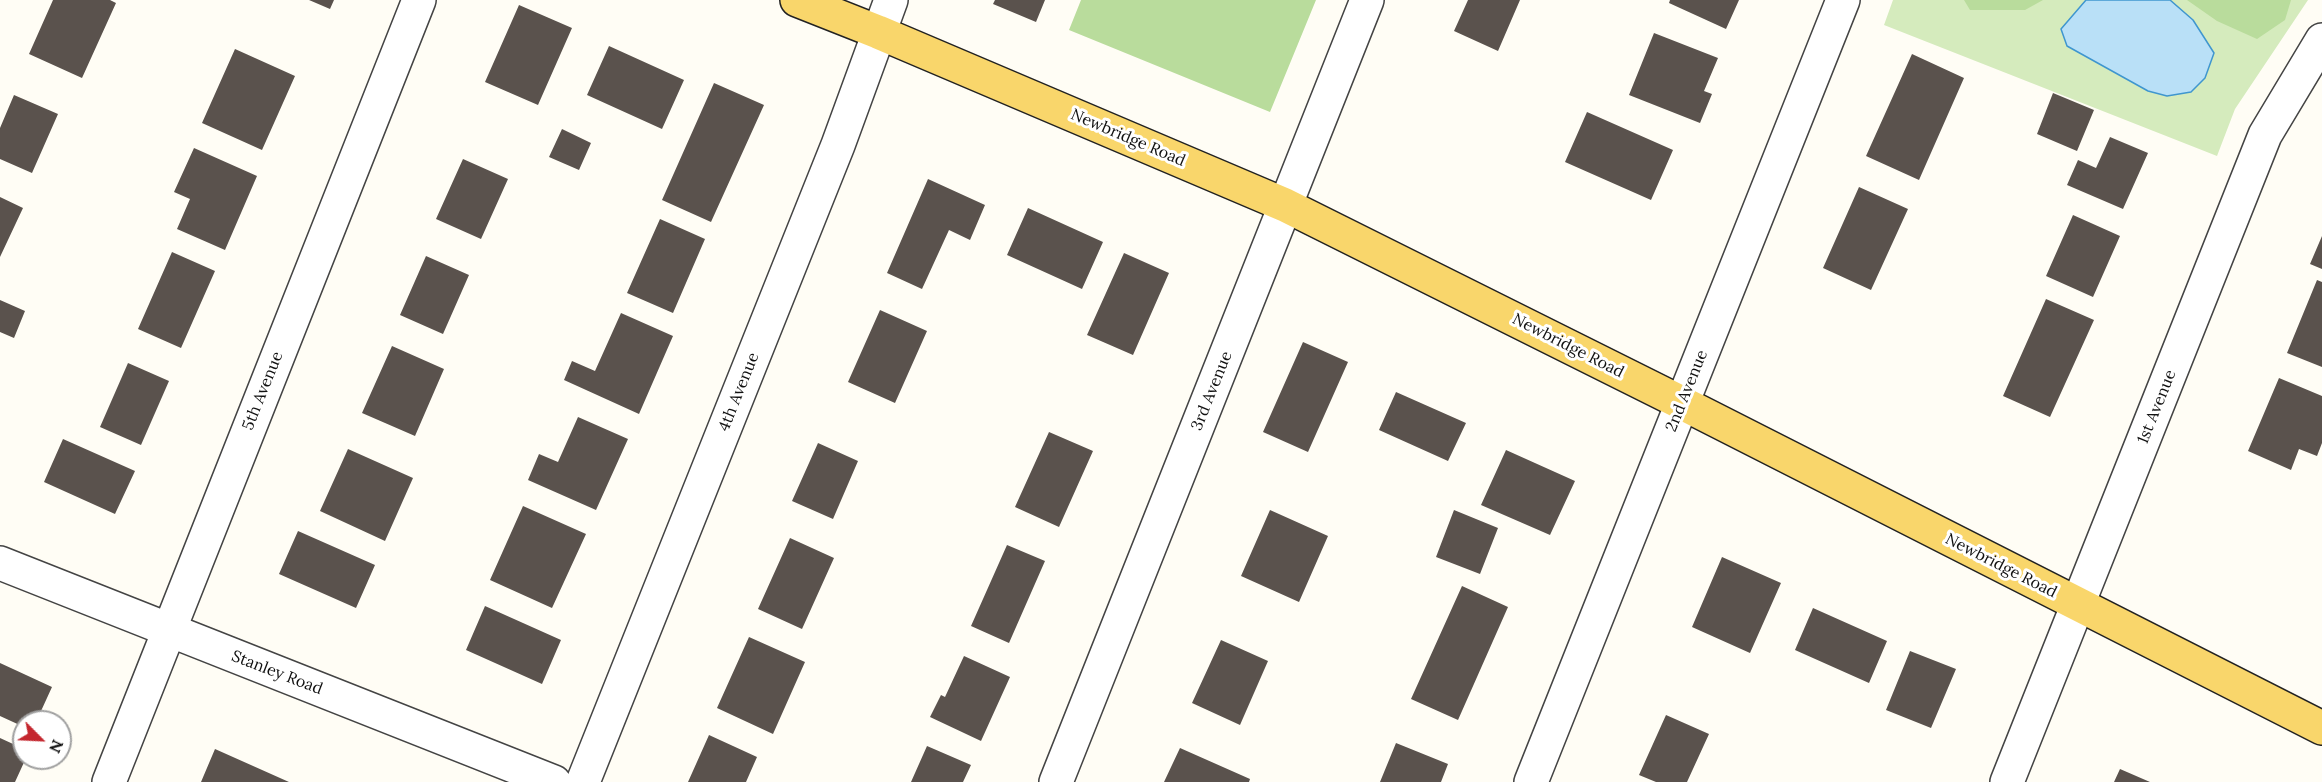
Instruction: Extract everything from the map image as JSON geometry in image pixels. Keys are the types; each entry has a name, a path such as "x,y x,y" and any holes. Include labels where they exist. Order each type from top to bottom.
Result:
{"main road":[{"name":"Newbridge Road","path":"797,0 878,32 1285,205 1682,403 2322,728"}],"street":[{"name":"5th Avenue","path":"109,782 419,0"},
{"name":"4th Avenue","path":"583,782 838,145 891,0"},
{"name":"3rd Avenue","path":"1056,782 1367,0"},
{"name":"2nd Avenue","path":"1531,782 1844,0"},
{"name":"1st Avenue","path":"2007,782 2265,135 2322,40"},
{"name":"Stanley Road","path":"0,563 554,782"}],"green space":[{"path":"1081,0 1316,0 1270,112 1069,30"},
{"path":"1893,0 2308,0 2235,109 2217,156 1884,25"},
{"path":"1964,0 2043,0 2025,10 1970,10"},
{"path":"2187,0 2291,0 2285,20 2257,39 2217,21"}],"water":[{"path":"2086,0 2170,0 2193,20 2214,53 2205,78 2191,92 2167,96 2148,91 2067,46 2061,29"}],"building":[{"path":"53,0 110,0 116,3 82,78 29,54"},
{"path":"309,0 334,0 330,9"},
{"path":"995,0 1045,0 1036,22 993,4"},
{"path":"1468,0 1520,0 1498,51 1454,31"},
{"path":"1670,0 1739,0 1726,29 1669,3"},
{"path":"519,5 572,28 538,105 485,82"},
{"path":"1654,33 1718,58 1704,91 1712,94 1700,123 1629,95"},
{"path":"609,46 684,80 662,129 587,95"},
{"path":"235,49 295,76 262,150 202,123"},
{"path":"1912,54 1964,78 1919,180 1866,156"},
{"path":"714,83 764,105 711,222 662,200"},
{"path":"2053,93 2094,110 2077,151 2037,134"},
{"path":"14,95 58,114 32,173 0,159 0,128"},
{"path":"1587,112 1673,150 1651,200 1565,162"},
{"path":"562,129 591,143 579,170 549,157"},
{"path":"2110,137 2148,153 2123,209 2067,185 2078,160 2096,168"},
{"path":"194,148 257,176 225,250 177,229 190,199 174,192"},
{"path":"463,159 508,179 481,239 436,219"},
{"path":"928,179 985,205 970,240 949,230 922,289 887,273"},
{"path":"1859,187 1908,209 1871,290 1823,268"},
{"path":"0,197 23,208 0,257"},
{"path":"1028,208 1103,242 1082,289 1007,255"},
{"path":"2073,215 2120,236 2093,297 2046,276"},
{"path":"660,219 705,239 673,313 627,293"},
{"path":"2322,236 2322,269 2310,264"},
{"path":"172,252 215,271 181,348 138,329"},
{"path":"1124,253 1169,273 1133,355 1087,335"},
{"path":"426,256 469,275 443,334 400,315"},
{"path":"2317,280 2322,282 2322,367 2287,353"},
{"path":"2046,299 2094,320 2050,417 2003,396"},
{"path":"0,300 25,311 14,338 0,332"},
{"path":"880,310 927,331 895,403 848,382"},
{"path":"621,313 673,336 639,414 564,380 572,361 595,371"},
{"path":"1303,342 1348,362 1308,452 1263,432"},
{"path":"392,346 444,369 415,436 362,413"},
{"path":"128,363 169,381 141,445 100,427"},
{"path":"2279,378 2322,396 2322,443 2317,456 2299,449 2291,470 2248,451"},
{"path":"1396,392 1466,423 1448,461 1379,430"},
{"path":"578,417 628,439 596,510 528,480 539,454 558,462"},
{"path":"1049,432 1093,451 1059,527 1015,507"},
{"path":"63,439 135,471 115,514 44,482"},
{"path":"818,443 858,461 833,519 792,501"},
{"path":"348,449 413,478 385,541 320,511"},
{"path":"1506,450 1575,481 1550,535 1481,505"},
{"path":"523,506 586,534 552,608 490,580"},
{"path":"1270,510 1328,536 1299,602 1241,576"},
{"path":"1454,510 1498,528 1480,574 1436,557"},
{"path":"298,531 375,565 356,608 279,574"},
{"path":"790,538 834,558 802,629 758,609"},
{"path":"1007,545 1045,561 1009,643 971,626"},
{"path":"1722,557 1781,583 1750,653 1692,627"},
{"path":"1462,586 1508,607 1458,720 1411,699"},
{"path":"485,606 561,640 542,684 466,650"},
{"path":"1813,608 1887,641 1869,683 1795,650"},
{"path":"749,637 805,662 773,734 717,708"},
{"path":"1221,640 1268,661 1240,725 1192,703"},
{"path":"1910,651 1956,669 1931,728 1886,710"},
{"path":"964,656 1010,677 981,741 930,717 941,695 945,697"},
{"path":"0,663 52,687 41,710 12,710 12,722 0,716"},
{"path":"1666,715 1709,734 1687,782 1656,782 1639,775"},
{"path":"709,735 757,757 746,782 688,782"},
{"path":"0,738 12,744 12,770 20,770 15,782 0,782"},
{"path":"1396,743 1448,764 1441,782 1380,782"},
{"path":"927,746 971,765 963,782 911,782"},
{"path":"1180,748 1250,779 1249,782 1164,782"},
{"path":"215,749 289,782 201,782"},
{"path":"2120,769 2150,782 2114,782"}]}
